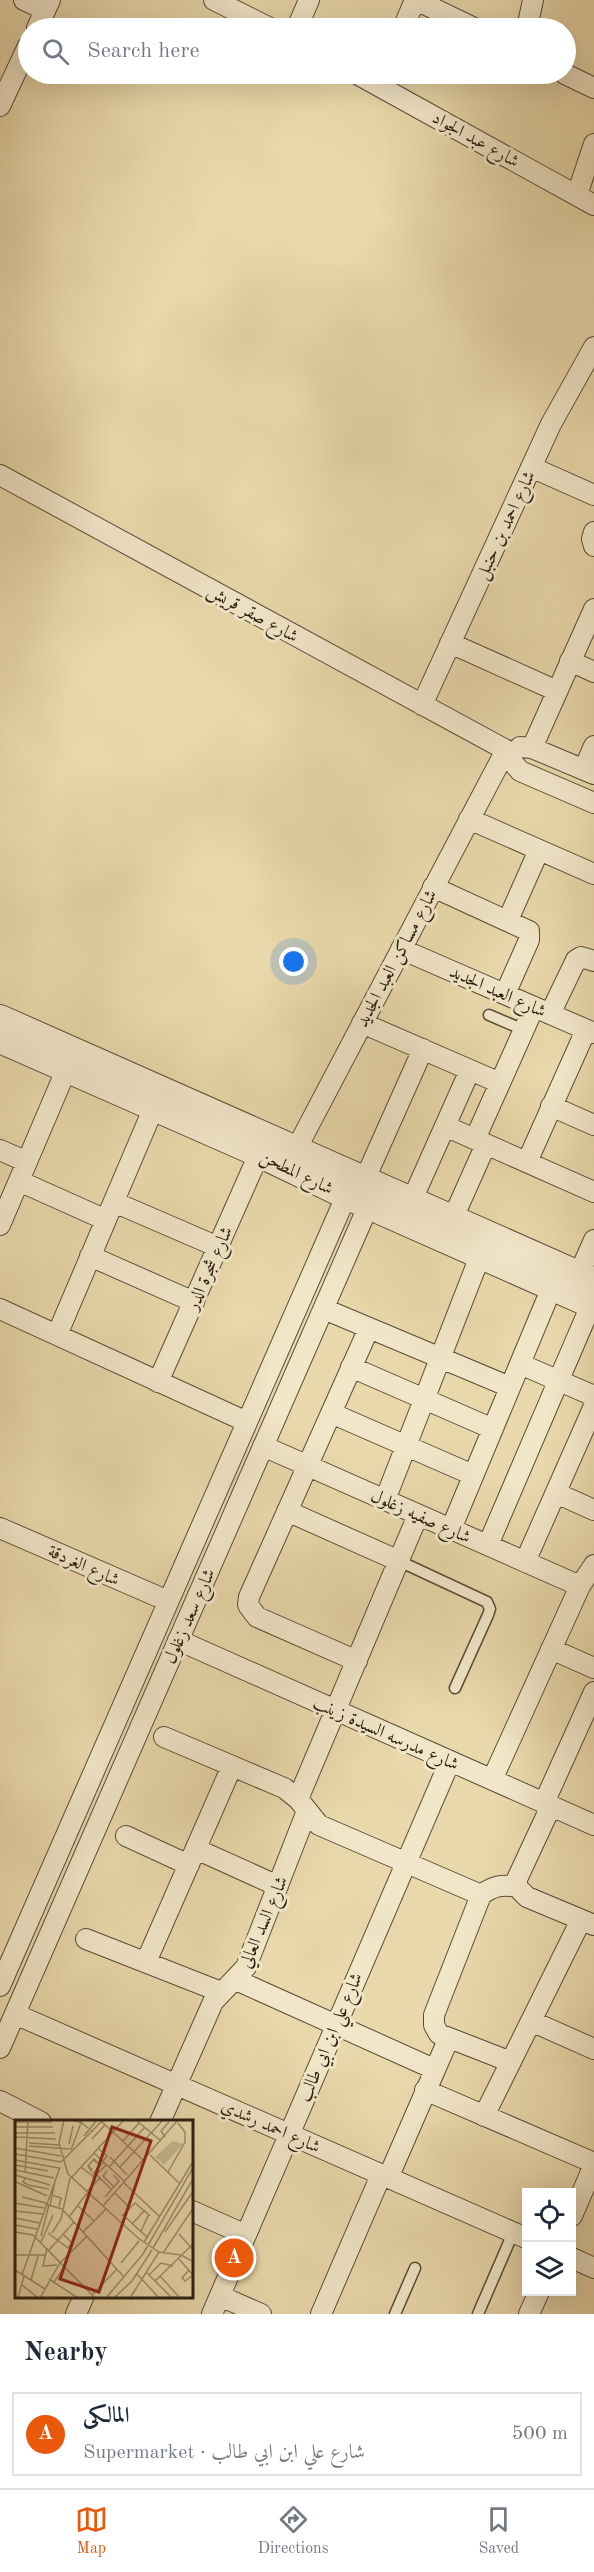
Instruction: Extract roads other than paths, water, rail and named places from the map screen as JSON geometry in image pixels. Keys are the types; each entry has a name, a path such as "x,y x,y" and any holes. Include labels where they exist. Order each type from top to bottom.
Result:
{"street":[{"path":"24,0 48,5"},
{"path":"214,0 250,18"},
{"path":"301,18 309,0"},
{"path":"408,18 416,0 453,18"},
{"path":"529,18 533,0"},
{"path":"0,106 6,79 18,61"},
{"path":"576,79 594,88"},
{"name":"شارع عبد الجواد","path":"375,84 586,200"},
{"path":"586,200 594,144"},
{"name":"شارع احمد بن حنبل","path":"422,705 551,424 594,347"},
{"path":"531,467 594,495"},
{"name":"شارع صقر قريش","path":"0,475 506,750 520,771 594,803"},
{"path":"594,531 592,539 594,546"},
{"path":"532,748 570,661 592,620"},
{"path":"450,644 557,691"},
{"path":"570,661 594,672"},
{"path":"506,750 523,746 532,748 589,771 594,746"},
{"name":"شارع مساكن العبد الجديد","path":"292,1157 506,750"},
{"path":"469,819 594,874"},
{"path":"508,920 539,850"},
{"path":"433,887 525,927 530,936 505,994"},
{"name":"شارع العبد الجديد","path":"401,949 590,1031"},
{"path":"453,1218 500,1083 524,1030 542,1011 572,964 581,957 594,961"},
{"name":"شارع المطحن","path":"0,1018 362,1188 480,1256 552,1287 589,1291"},
{"path":"362,1023 500,1083"},
{"path":"527,1162 590,1031"},
{"name":"شارع المطحن","path":"0,1040 260,1154 292,1157"},
{"path":"362,1188 423,1049"},
{"path":"0,1225 67,1068"},
{"path":"412,1200 470,1070"},
{"path":"552,1106 594,1125"},
{"path":"57,1335 154,1107"},
{"path":"445,1126 594,1192"},
{"path":"0,1150 27,1162"},
{"name":"شارع شجرة الدر","path":"158,1382 260,1154"},
{"path":"19,1181 218,1247"},
{"name":"شارع المطحن","path":"362,1188 412,1200 453,1218 589,1291"},
{"name":"شارع سعد زغلول","path":"0,2048 324,1309 362,1188"},
{"name":"شارع سعد زغلول","path":"0,1986 247,1422 362,1188"},
{"path":"488,1545 558,1381 589,1291 594,1240"},
{"path":"90,1256 194,1302"},
{"path":"385,1500 480,1256"},
{"path":"451,1529 552,1287"},
{"path":"0,1309 247,1422"},
{"path":"324,1309 510,1387"},
{"path":"357,1661 257,1617 248,1605 249,1597 369,1328"},
{"path":"520,1364 594,1396"},
{"path":"351,1367 493,1429"},
{"path":"525,1562 594,1406"},
{"path":"331,1413 473,1475"},
{"name":"شارع صفيه زغلول","path":"263,1446 580,1586"},
{"path":"556,1493 594,1510"},
{"path":"287,1511 399,1561"},
{"name":"شارع السد العالي","path":"161,2120 213,2002 221,1992 237,1980 246,1967 278,1886 336,1710 418,1515"},
{"name":"شارع الغردقة","path":"0,1528 168,1601"},
{"path":"492,1780 580,1586 594,1564"},
{"name":"شارع مدرسه السيدة زينب","path":"178,1640 594,1825"},
{"path":"551,1649 594,1668"},
{"path":"517,1887 518,1879 547,1805 594,1692"},
{"path":"164,1737 284,1788 320,1825 481,1895"},
{"name":"شارع علي ابن ابي طالب","path":"216,2305 450,1761"},
{"path":"146,1962 232,1766"},
{"path":"126,1836 278,1886"},
{"path":"484,2116 511,2062 531,2021 587,1922 527,1897 517,1887 504,1885 491,1887 481,1895 434,2015 434,2025 439,2034 448,2040 511,2062"},
{"path":"86,1939 221,1992"},
{"path":"237,1980 434,2069"},
{"name":"شارع احمد رشدي","path":"15,2014 520,2235"},
{"path":"531,2021 594,2049"},
{"path":"321,2314 448,2040"},
{"path":"425,2090 594,2164 576,2207"},
{"path":"0,2101 37,2120"},
{"path":"194,2212 246,2235"},
{"path":"576,2260 594,2268"},
{"path":"529,2314 537,2296"},
{"path":"76,2314 83,2299"},
{"path":"216,2305 261,2314"}],"lane":[{"path":"489,1015 524,1030"},
{"path":"399,1561 488,1602 490,1609 488,1615 455,1688"},
{"path":"478,2314 520,2235"},
{"path":"395,2314 415,2268"}],"place":[{"name":"المالكى","path":"234,2258"}]}
